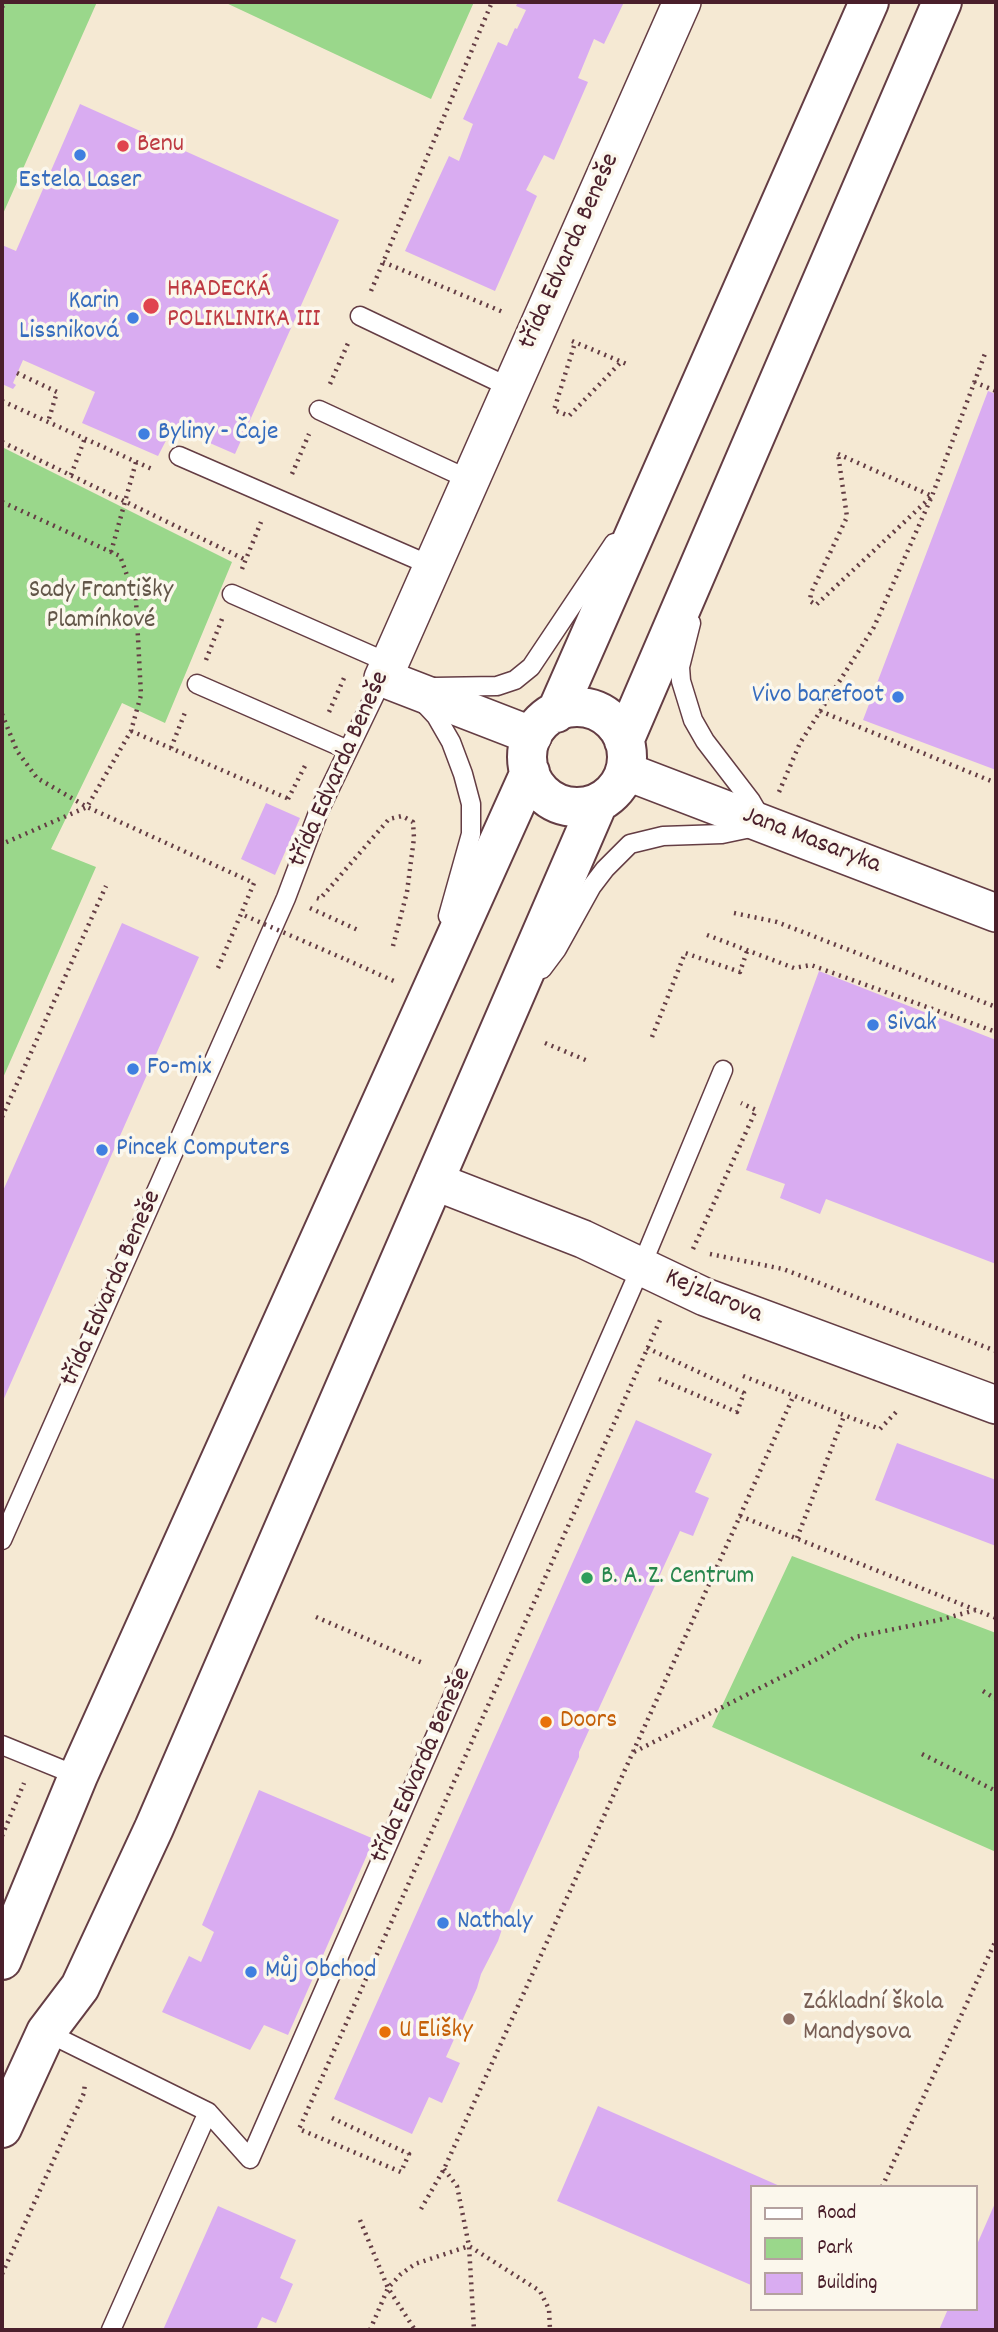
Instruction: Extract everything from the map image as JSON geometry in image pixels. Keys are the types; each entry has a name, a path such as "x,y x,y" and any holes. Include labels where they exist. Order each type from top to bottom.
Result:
{"street":[{"name":"třída Edvarda Beneše","path":"394,677 432,566 682,2"},
{"path":"2,1959 78,1776 429,996 540,740 644,513 869,2"},
{"path":"625,756 620,731 609,719 595,710 580,707 564,709 540,740 536,786 547,797 560,804 575,807 598,803 615,791 625,756 710,542 942,2"},
{"path":"394,677 540,740"},
{"name":"Jana Masaryka","path":"625,756 765,825 996,913"},
{"path":"2,2128 46,2032 79,1987 154,1828 598,803"},
{"name":"Kejzlarova","path":"434,1181 583,1239 705,1297 996,1405"}],"lane":[{"path":"360,316 511,388"},
{"path":"319,410 470,480"},
{"path":"179,457 432,566"},
{"path":"394,677 497,686 515,680 531,667 624,529 644,513"},
{"path":"502,1026 557,949 592,886 630,844 663,836 722,834 765,825 751,801 705,741 693,720 681,681 680,667 710,542"},
{"path":"232,594 394,677 436,716 451,741 471,804 471,834 436,958 429,996"},
{"name":"třída Edvarda Beneše","path":"2,1540 288,892 318,813 348,750 394,677"},
{"path":"197,684 348,750"},
{"name":"třída Edvarda Beneše","path":"46,2032 208,2112 250,2159 642,1267 723,1070"},
{"path":"2,1745 78,1776"},
{"path":"111,2330 208,2112"}],"path":[{"path":"2,7 6,2"},
{"path":"281,500 492,2"},
{"path":"383,262 538,327"},
{"path":"575,342 554,410 569,416 621,362"},
{"path":"588,348 629,365"},
{"path":"765,825 800,743 874,627 932,496 986,351"},
{"path":"17,373 57,392 48,422"},
{"path":"974,382 996,391"},
{"path":"2,401 146,466"},
{"path":"71,475 85,438"},
{"path":"2,442 246,560"},
{"path":"838,454 932,496 816,605 810,600 847,517 838,454"},
{"path":"111,552 136,462"},
{"path":"2,502 120,556 136,600 141,695 131,731 87,807 2,844"},
{"path":"820,711 996,783"},
{"path":"2,714 17,751 37,778 87,807 254,883 218,968"},
{"path":"131,731 318,813"},
{"path":"288,892 320,899 389,819 401,816 413,822 414,838 407,891 393,946"},
{"path":"2,1117 106,886"},
{"path":"288,892 360,931"},
{"path":"241,914 429,996"},
{"path":"734,914 777,922 996,1007"},
{"path":"707,936 794,968 811,965 996,1032"},
{"path":"652,1037 685,953 740,972 747,951"},
{"path":"545,1044 588,1061"},
{"path":"687,1261 756,1110 714,1091"},
{"path":"710,1254 783,1269 996,1350"},
{"path":"332,2118 410,2154 401,2172 299,2129 664,1311"},
{"path":"647,1348 744,1393 737,1412 659,1379"},
{"path":"743,1376 880,1429 901,1406"},
{"path":"421,2209 444,2169 793,1397"},
{"path":"796,1538 844,1416"},
{"path":"740,1516 995,1618 996,1610"},
{"path":"633,1752 823,1656 855,1637 976,1610"},
{"path":"316,1617 425,1664"},
{"path":"983,1691 996,1699"},
{"path":"922,1754 996,1791"},
{"path":"2,1836 33,1759"},
{"path":"883,2185 996,1940"},
{"path":"2,2274 84,2093 89,2054"},
{"path":"444,2169 457,2186 469,2246 474,2330"},
{"path":"360,2220 388,2288 415,2330"},
{"path":"370,2330 388,2288 415,2264 469,2246"},
{"path":"469,2246 540,2291 549,2309 550,2330"}],"green space":[{"path":"2,2 97,2 2,216"},
{"path":"224,2 474,2 431,99"},
{"name":"Sady Františky Plamínkové","path":"2,447 232,562 165,723 122,703 51,849 96,867 2,1080"},
{"path":"792,1556 996,1633 996,1852 712,1727"}],"building":[{"path":"518,2 624,2 604,44 594,39 578,78 588,82 554,160 544,155 526,190 537,196 495,291 405,251 449,156 459,161 473,124 463,119 498,42 507,46 526,10 516,6"},
{"name":"HRADECKÁ POLIKLINIKA III","path":"80,104 339,220 235,454 173,427 158,456 82,423 95,392 23,360 13,389 2,384 2,245 16,251"},
{"path":"988,391 996,394 996,770 863,720"},
{"path":"266,803 300,818 275,875 241,859"},
{"path":"122,923 199,957 2,1403 2,1193"},
{"path":"819,971 996,1040 996,1264 826,1199 820,1214 780,1198 785,1184 746,1170"},
{"path":"636,1420 712,1454 695,1492 709,1498 693,1536 680,1531 481,1974 446,2057 460,2063 442,2103 429,2097 412,2134 334,2099"},
{"path":"897,1443 996,1480 996,1546 875,1500"},
{"path":"259,1790 374,1839 288,2035 264,2025 250,2050 162,2012 189,1956 201,1962 214,1932 202,1925"},
{"path":"598,2106 777,2185 750,2185 750,2285 557,2201"},
{"path":"996,2201 996,2330 939,2330 947,2311 977,2311 977,2244"},
{"path":"218,2206 296,2240 280,2278 293,2284 276,2323 262,2317 256,2330 163,2330"}],"place":[{"name":"Benu","path":"123,146"},
{"name":"Estela Laser","path":"80,155"},
{"name":"HRADECKÁ POLIKLINIKA III","path":"151,306"},
{"name":"Karin Lissniková","path":"133,318"},
{"name":"Byliny - Čaje","path":"144,434"},
{"name":"Vivo barefoot","path":"898,697"},
{"name":"Sivak","path":"873,1025"},
{"name":"Fo-mix","path":"133,1069"},
{"name":"Pincek Computers","path":"102,1150"},
{"name":"B. A. Z. Centrum","path":"587,1578"},
{"name":"Doors","path":"546,1722"},
{"name":"Nathaly","path":"443,1923"},
{"name":"Můj Obchod","path":"251,1972"},
{"name":"Základní škola Mandysova","path":"789,2019"},
{"name":"U Elišky","path":"385,2032"}]}
